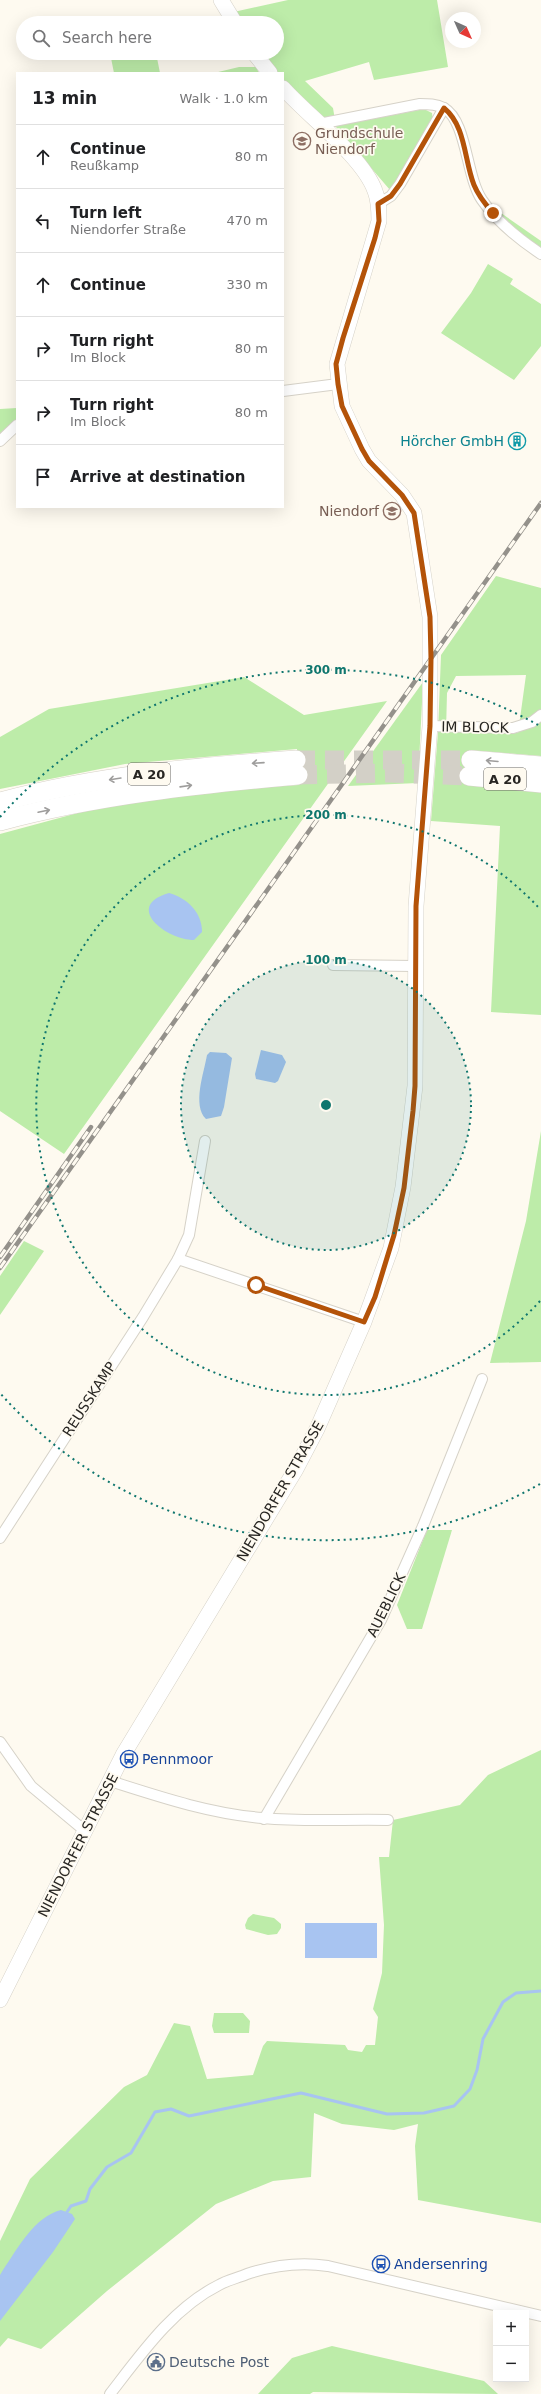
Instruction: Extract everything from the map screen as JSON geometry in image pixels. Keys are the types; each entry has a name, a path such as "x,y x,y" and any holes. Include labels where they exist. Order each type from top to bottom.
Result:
{"highway":[{"name":"A 20","path":"541,766 470,768 541,782"},
{"name":"A 20","path":"0,802 96,782 194,767 297,767 101,799 0,821"}],"main road":[{"path":"221,0 231,16"},
{"path":"260,60 269,72"},
{"name":"NIENDORFER STRASSE","path":"0,2000 123,1755 296,1469 317,1430 364,1322 391,1248 404,1188 415,1086 416,906 430,726 430,617 414,513 402,495 369,461 342,406 338,384 336,364 375,238 379,221 378,204 367,175 284,89"}],"street":[{"path":"319,124 420,104 434,104 444,108 456,122 470,174 482,200 513,233 541,254"},
{"path":"378,204 391,196 400,184 444,108"},
{"path":"284,392 338,384"},
{"path":"0,441 16,426"},
{"name":"IM BLOCK","path":"430,726 513,728 532,722 541,715"},
{"path":"333,965 416,966"},
{"name":"REUSSKAMP","path":"0,1538 143,1317 178,1259 189,1235 205,1141"},
{"path":"178,1259 364,1322"},
{"name":"AUEBLICK","path":"264,1819 382,1620 423,1526 482,1379"},
{"path":"0,1742 31,1786 85,1831"},
{"path":"110,1781 194,1807 264,1819 388,1820"},
{"path":"110,2394 163,2329 190,2303 219,2284 267,2268 308,2263 328,2266 541,2316"}],"green space":[{"path":"288,0 437,0 448,67 374,80 369,62 305,81 333,108 336,126 424,109 432,113 433,121 390,190 336,127 318,119 284,87 284,72 269,72 260,60 284,60 284,16 231,16 229,13"},
{"path":"111,60 157,60 160,72 114,72"},
{"path":"239,67 256,67 258,72 218,72"},
{"path":"491,206 541,241 541,250 525,239"},
{"path":"488,264 513,279 510,284 541,304 541,346 514,380 441,333 471,293"},
{"path":"16,408 16,422 0,437 0,409"},
{"path":"496,576 541,588 541,756 469,750 467,785 541,791 541,1015 491,1012 500,826 431,821 438,732 441,655","holes":["526,675 518,733 446,732 447,693 456,676"]},
{"path":"244,677 304,715 387,701 64,1154 0,1111 0,834 100,807 199,792 298,785 297,749 125,764 0,789 0,737 49,709"},
{"path":"423,682 418,783 348,786"},
{"path":"541,1131 541,1362 490,1363 526,1221"},
{"path":"24,1241 44,1251 0,1315 0,1276"},
{"path":"427,1530 452,1530 422,1629 407,1629 397,1605"},
{"path":"541,1750 541,2223 418,2200 415,2146 418,2124 394,2130 342,2124 314,2113 311,2177 273,2181 216,2204 107,2291 41,2349 8,2338 0,2347 0,2241 30,2179 124,2087 147,2075 174,2023 190,2026 207,2079 253,2075 263,2046 267,2041 345,2045 348,2050 362,2052 366,2045 375,2045 378,2017 373,2009 382,1973 384,1925 379,1857 389,1857 393,1820 460,1805 488,1775"},
{"path":"253,1914 274,1918 281,1924 281,1928 277,1934 268,1935 246,1929 245,1925 248,1918"},
{"path":"214,2013 243,2013 250,2021 249,2033 214,2033 212,2026"},
{"path":"332,2346 484,2381 498,2394 313,2392 310,2394 258,2394 292,2358"}],"water":[{"path":"169,893 182,898 196,912 202,932 194,940 183,939 162,929 149,914 150,906 156,899"},
{"path":"261,1050 282,1055 286,1062 278,1081 275,1083 256,1079 255,1074"},
{"path":"210,1052 226,1053 232,1058 224,1107 221,1116 206,1119 202,1113 199,1097 207,1055"},
{"path":"305,1923 377,1923 377,1958 305,1958"},
{"path":"61,2210 72,2214 75,2219 53,2252 0,2321 0,2275 21,2243 35,2226 51,2214"}],"waterway":[{"path":"67,2212 71,2206 86,2201 90,2189 107,2167 131,2153 155,2112 171,2109 189,2116 301,2093 387,2114 424,2113 454,2106 470,2089 477,2070 483,2039 503,2002 516,1993 541,1991"}],"tunnel":[{"path":"296,760 471,760"},
{"path":"298,775 389,773 469,776"}],"railway":[{"path":"0,1268 541,503"},
{"path":"0,1257 91,1127"}],"place":[{"name":"Grundschule Niendorf","path":"302,141"},
{"name":"Hörcher GmbH","path":"517,441"},
{"name":"Niendorf","path":"392,511"},
{"name":"Pennmoor","path":"129,1759"},
{"name":"Andersenring","path":"381,2264"},
{"name":"Deutsche Post","path":"156,2362"}],"route":[{"path":"256,1285 364,1322 375,1297 394,1235 404,1188 415,1086 416,906 430,726 430,617 414,513 410,504 369,461 362,449 342,406 336,364 375,238 379,221 378,204 391,196 400,184 444,108 451,114 460,131 474,186 482,200 493,213"}]}
